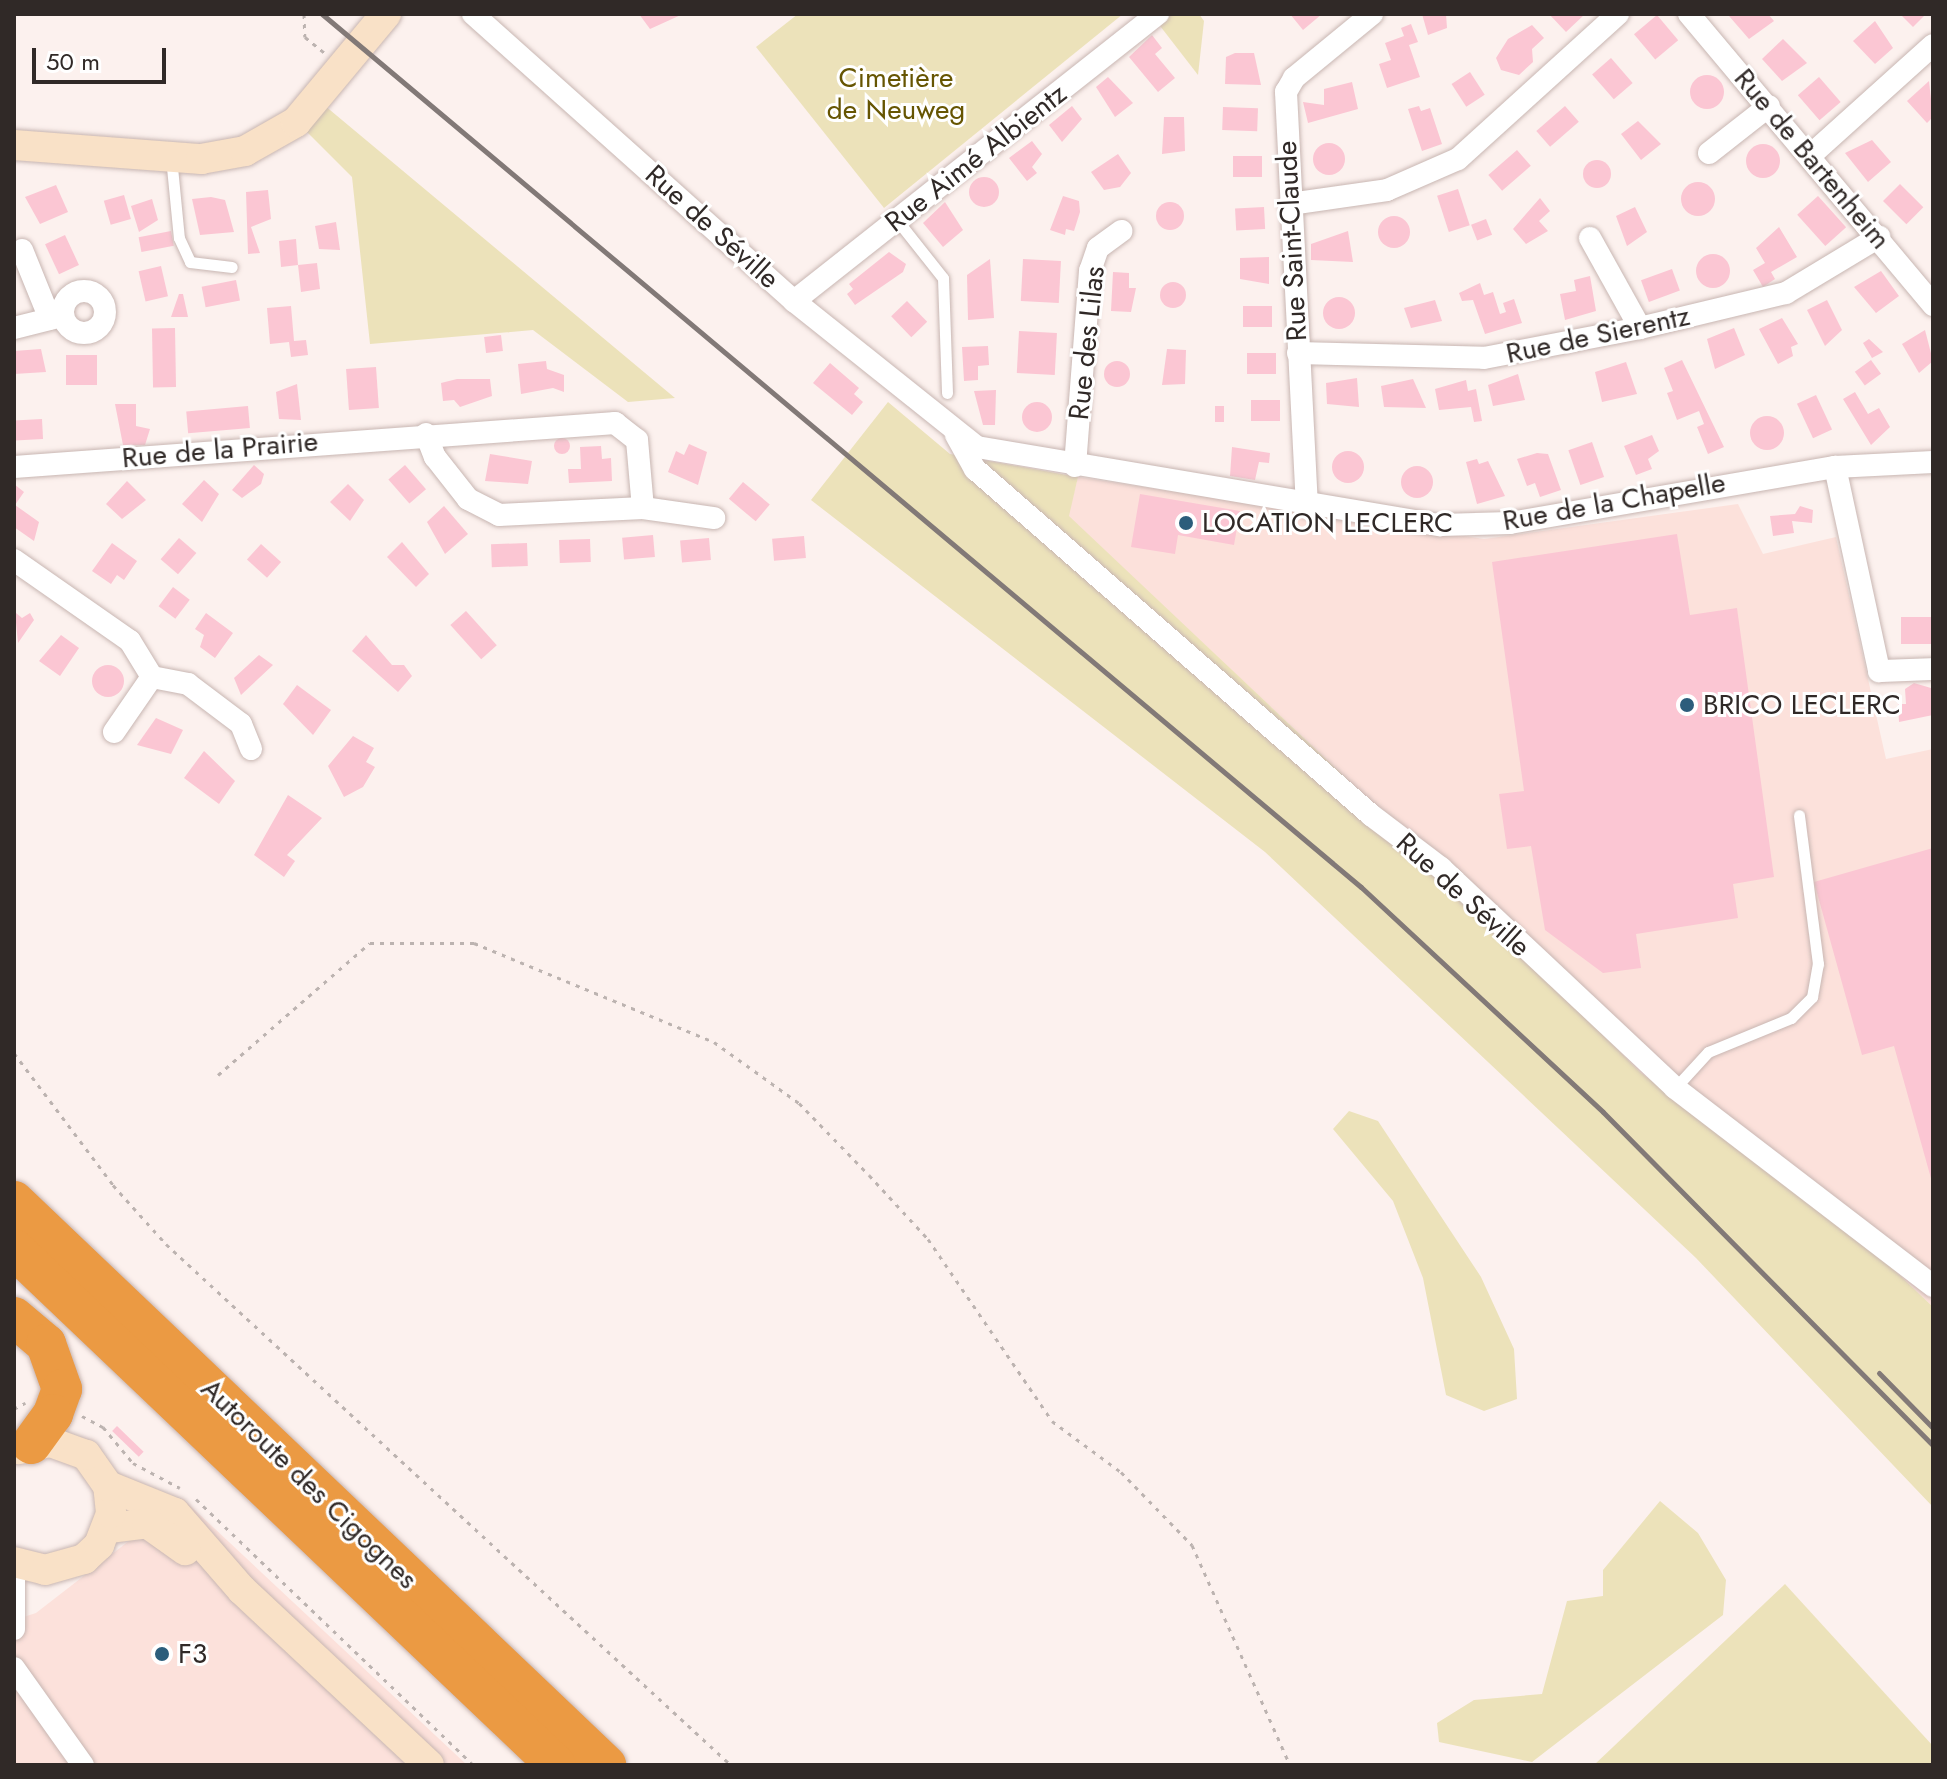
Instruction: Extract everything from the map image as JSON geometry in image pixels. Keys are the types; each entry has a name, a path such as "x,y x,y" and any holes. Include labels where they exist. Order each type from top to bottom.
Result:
{"highway":[{"name":"Autoroute des Cigognes","path":"14,1201 606,1765"},
{"name":"Autoroute des Cigognes","path":"14,1249 556,1765"},
{"path":"14,1317 46,1344 62,1389 53,1414 22,1448"}],"street":[{"path":"14,145 171,157 220,157 279,135 327,89 386,14"},
{"name":"Rue de Séville","path":"473,14 794,301 962,439 1002,493 1371,815 1441,868 1675,1088 1933,1286"},
{"name":"Rue Aimé Albientz","path":"794,301 1158,14"},
{"path":"1290,204 1387,190 1458,159 1618,14"},
{"name":"Rue de Bartenheim","path":"1689,14 1812,154 1933,305"},
{"name":"Rue Saint-Claude","path":"1307,507 1286,92 1294,78 1370,15"},
{"path":"1812,154 1933,45"},
{"path":"1709,153 1769,106"},
{"name":"Rue des Lilas","path":"1075,466 1090,271 1098,248 1121,231"},
{"name":"Rue de Sierentz","path":"1298,353 1484,358 1640,328 1786,293 1879,237"},
{"path":"1590,238 1640,328"},
{"path":"14,328 57,318 22,250"},
{"name":"Rue de la Prairie","path":"14,467 426,434 626,426 637,440 643,508"},
{"path":"426,434 435,457 486,511 521,515 643,508 714,518"},
{"name":"Rue de la Chapelle","path":"962,439 1075,466 1307,507 1440,525 1510,523 1835,467 1933,462"},
{"path":"1835,467 1879,671 1933,669"},
{"path":"14,560 130,641 152,677 188,684 241,724 251,749"},
{"path":"114,732 152,677"},
{"path":"22,1448 77,1450 108,1486 175,1513 242,1590 429,1765"},
{"path":"14,1562 45,1570 67,1568 99,1545 109,1528 108,1486"},
{"path":"109,1528 158,1526 242,1590"},
{"path":"14,1578 14,1629"},
{"path":"18,1674 83,1765"},
{"path":"340,1683 404,1765"}],"lane":[{"path":"171,157 179,238 190,262 232,267"},
{"path":"897,220 943,278 947,393"},
{"path":"1675,1088 1708,1052 1791,1018 1812,997 1818,964 1799,815"}],"path":[{"path":"304,14 305,37 330,57"},
{"path":"218,1075 370,943 474,943 714,1042 799,1103 869,1175 928,1239 1052,1421 1121,1472 1192,1545 1290,1765"},
{"path":"14,1053 113,1185 166,1244 731,1765"}],"shaded area":[{"path":"1078,477 1484,539 1738,504 1763,554 1836,537 1886,759 1933,749 1933,1307 1846,1224 1641,1073 1342,774 1068,516"},
{"path":"183,1499 467,1765 14,1765 14,1620 36,1613"}],"green space":[{"name":"Cimetière de Neuweg","path":"798,14 1123,14 884,208 756,47"},
{"path":"1168,14 1199,14 1204,21 1198,75 1157,22"},
{"path":"324,105 675,398 628,402 533,330 370,344 352,177 301,126"},
{"path":"888,402 950,454 1078,477 1069,516 1342,774 1641,1073 1846,1224 1933,1307 1933,1507 1696,1258 1265,852 811,500"},
{"path":"1349,1111 1378,1121 1481,1277 1514,1349 1517,1399 1484,1411 1446,1395 1423,1278 1393,1201 1333,1129"},
{"path":"1660,1501 1698,1533 1726,1580 1723,1615 1532,1762 1439,1742 1437,1723 1474,1700 1542,1694 1567,1601 1603,1596 1603,1570"},
{"path":"1785,1584 1933,1746 1933,1765 1594,1765"}],"building":[{"path":"639,14 683,14 650,29"},
{"path":"1290,14 1322,14 1303,30"},
{"path":"1422,14 1446,14 1447,28 1428,35"},
{"path":"1549,14 1585,14 1566,32"},
{"path":"1768,14 1774,21 1749,39 1729,16"},
{"path":"1900,14 1926,14 1913,27"},
{"path":"1657,15 1678,40 1655,60 1634,34"},
{"path":"1875,21 1893,48 1875,64 1853,41"},
{"path":"1411,24 1418,42 1409,45 1420,77 1387,88 1379,64 1391,60 1385,43 1404,36 1401,28"},
{"path":"1532,25 1544,38 1532,49 1533,62 1519,75 1501,70 1496,58 1508,39"},
{"path":"1152,35 1162,48 1155,54 1175,78 1158,92 1129,57"},
{"path":"1783,39 1807,63 1782,81 1762,59"},
{"path":"1235,53 1254,53 1261,85 1225,84 1226,57"},
{"path":"1611,58 1633,83 1614,99 1592,74"},
{"path":"1470,72 1485,95 1466,107 1452,84"},
{"path":"1707,75 1719,80 1724,92 1719,104 1707,109 1695,104 1690,92 1695,80"},
{"path":"1108,77 1133,103 1115,117 1096,87"},
{"path":"1819,77 1841,102 1820,120 1798,95"},
{"path":"1929,81 1933,117 1927,123 1907,101"},
{"path":"1352,82 1358,109 1308,123 1303,102 1324,105 1324,89"},
{"path":"1072,106 1082,119 1062,142 1049,125"},
{"path":"1419,106 1421,111 1430,108 1442,144 1422,151 1408,109"},
{"path":"1565,106 1579,122 1550,147 1536,131"},
{"path":"1223,107 1258,108 1257,131 1222,130"},
{"path":"1164,117 1184,117 1185,151 1162,154"},
{"path":"1638,121 1661,144 1641,160 1621,134"},
{"path":"1872,140 1891,162 1868,182 1845,153"},
{"path":"1032,141 1042,154 1032,167 1037,173 1027,181 1009,158"},
{"path":"1329,143 1340,148 1345,159 1340,170 1329,175 1318,170 1313,159 1318,148"},
{"path":"1763,144 1775,149 1780,161 1775,173 1763,178 1751,173 1746,161 1751,149"},
{"path":"1517,150 1531,166 1502,191 1488,175"},
{"path":"1118,154 1131,173 1120,187 1104,190 1091,172"},
{"path":"1233,156 1262,156 1262,177 1233,177"},
{"path":"1597,160 1607,164 1611,174 1607,184 1597,188 1587,184 1583,174 1587,164"},
{"path":"984,177 990,178 998,186 998,198 990,206 984,207 978,206 970,198 969,192 970,186 978,178"},
{"path":"1698,182 1710,187 1715,199 1710,211 1698,216 1686,211 1681,199 1686,187"},
{"path":"1900,184 1923,207 1906,224 1883,201"},
{"path":"56,185 68,212 40,224 25,197"},
{"path":"1458,189 1470,225 1449,232 1437,196"},
{"path":"268,190 271,219 251,227 260,253 248,254 246,192"},
{"path":"124,195 131,219 111,225 104,201"},
{"path":"1063,196 1079,201 1080,212 1074,231 1066,229 1065,235 1050,230"},
{"path":"1818,196 1846,227 1825,246 1797,215"},
{"path":"211,197 225,200 234,232 200,235 192,199"},
{"path":"1540,198 1550,211 1539,221 1548,231 1526,244 1513,229"},
{"path":"152,199 158,220 139,232 131,206"},
{"path":"945,202 963,230 943,247 923,223"},
{"path":"1170,202 1180,206 1184,216 1180,226 1170,230 1160,226 1156,216 1160,206"},
{"path":"1264,207 1265,229 1236,230 1235,209"},
{"path":"1635,207 1647,232 1627,246 1616,216"},
{"path":"1394,216 1405,221 1410,232 1405,243 1394,248 1383,243 1378,232 1383,221"},
{"path":"1486,219 1492,235 1477,241 1471,225"},
{"path":"336,222 340,250 319,249 315,226"},
{"path":"1779,227 1797,257 1771,272 1775,279 1763,287 1753,270 1765,263 1756,248"},
{"path":"171,231 174,246 141,252 139,237"},
{"path":"1348,231 1353,262 1311,260 1311,244"},
{"path":"65,235 79,265 59,274 45,244"},
{"path":"296,239 298,265 281,267 279,241"},
{"path":"889,252 906,264 903,272 855,305 847,294 853,289 849,284"},
{"path":"1713,254 1725,259 1730,271 1725,283 1713,288 1701,283 1696,271 1701,259"},
{"path":"1269,257 1269,284 1240,279 1240,258"},
{"path":"990,259 994,318 968,320 967,275"},
{"path":"1023,259 1061,261 1059,303 1021,301"},
{"path":"317,263 320,289 301,292 298,265"},
{"path":"161,266 168,296 146,301 139,271"},
{"path":"1672,269 1680,291 1649,302 1641,280"},
{"path":"1881,271 1899,296 1876,313 1854,287"},
{"path":"1113,272 1129,273 1129,288 1136,288 1131,312 1111,311"},
{"path":"1590,276 1596,311 1565,320 1560,294 1576,291 1574,280"},
{"path":"236,280 240,301 206,307 202,287"},
{"path":"1173,282 1182,286 1186,295 1182,304 1173,308 1164,304 1160,295 1164,286"},
{"path":"1480,283 1484,295 1493,292 1500,314 1506,312 1503,303 1514,299 1522,323 1485,334 1473,300 1462,301 1459,293"},
{"path":"179,294 183,294 188,317 171,317"},
{"path":"1339,297 1350,302 1355,313 1350,324 1339,329 1328,324 1323,313 1328,302"},
{"path":"1435,300 1442,321 1411,328 1404,308"},
{"path":"1827,300 1842,330 1825,346 1807,310"},
{"path":"907,301 927,322 911,337 891,316"},
{"path":"291,306 294,341 306,340 308,355 291,357 289,342 270,344 267,308"},
{"path":"1243,306 1272,306 1272,327 1243,327"},
{"path":"1782,318 1798,344 1791,347 1793,356 1778,364 1759,329"},
{"path":"152,328 175,328 176,387 153,387"},
{"path":"1734,328 1745,355 1715,369 1707,339"},
{"path":"1925,330 1933,361 1919,373 1902,344"},
{"path":"1019,331 1057,333 1055,375 1017,373"},
{"path":"501,335 503,351 486,353 484,337"},
{"path":"1869,339 1883,352 1872,358 1863,343"},
{"path":"988,346 989,365 978,366 978,380 964,381 962,347"},
{"path":"41,349 46,372 14,374 14,351"},
{"path":"1167,349 1186,350 1185,384 1162,385"},
{"path":"1247,353 1276,353 1276,374 1247,374"},
{"path":"66,355 97,355 97,385 66,385"},
{"path":"1682,360 1724,447 1708,454 1697,427 1704,424 1699,411 1677,420 1667,393 1673,391 1664,368"},
{"path":"1871,360 1881,374 1865,386 1855,372"},
{"path":"546,361 547,369 564,375 564,392 553,388 521,394 518,364"},
{"path":"1117,361 1126,365 1130,374 1126,383 1117,387 1108,383 1104,374 1108,365"},
{"path":"1626,362 1637,394 1602,402 1595,372"},
{"path":"830,363 859,388 854,394 863,402 852,415 813,383"},
{"path":"376,367 379,408 349,410 346,369"},
{"path":"1518,374 1525,400 1493,406 1488,385"},
{"path":"1357,378 1359,407 1327,404 1326,383"},
{"path":"457,379 490,379 492,396 460,407 454,400 443,401 441,383"},
{"path":"1413,379 1426,408 1384,407 1381,386"},
{"path":"1466,380 1468,391 1476,389 1482,421 1474,422 1471,407 1439,410 1435,389"},
{"path":"297,384 301,420 279,419 276,392"},
{"path":"996,390 995,425 983,425 974,391"},
{"path":"1855,392 1868,414 1879,408 1890,427 1871,445 1843,399"},
{"path":"1816,395 1832,429 1813,438 1797,404"},
{"path":"1251,400 1280,400 1280,421 1251,421"},
{"path":"1037,402 1048,406 1052,417 1048,428 1037,432 1026,428 1022,417 1026,406"},
{"path":"115,404 136,404 136,426 150,429 145,445 123,445"},
{"path":"248,406 250,428 188,433 186,411"},
{"path":"1215,406 1224,406 1224,422 1215,422"},
{"path":"1767,416 1779,421 1784,433 1779,445 1767,450 1755,445 1750,433 1755,421"},
{"path":"42,419 43,439 15,440 14,420"},
{"path":"1652,435 1659,451 1648,459 1652,469 1636,475 1624,446"},
{"path":"559,438 565,438 570,446 568,452 559,454 554,449 554,443"},
{"path":"1592,442 1604,477 1580,485 1568,450"},
{"path":"689,444 707,452 698,485 668,472 676,451 684,455"},
{"path":"601,446 602,459 611,458 612,481 569,483 568,469 581,469 580,447"},
{"path":"1232,447 1270,453 1269,463 1259,462 1255,480 1230,476"},
{"path":"1348,451 1359,456 1364,467 1359,478 1348,483 1337,478 1332,467 1337,456"},
{"path":"1537,453 1548,454 1561,490 1540,497 1535,483 1527,486 1517,459"},
{"path":"490,454 532,461 528,484 485,481"},
{"path":"1477,459 1479,464 1488,461 1505,496 1477,504 1466,462"},
{"path":"254,465 264,474 261,484 242,498 232,490"},
{"path":"405,465 426,489 409,504 388,479"},
{"path":"1417,466 1428,471 1433,482 1428,493 1417,498 1406,493 1401,482 1406,471"},
{"path":"204,480 219,494 202,522 182,504"},
{"path":"127,481 146,500 122,519 106,504"},
{"path":"743,482 770,504 756,521 729,499"},
{"path":"14,484 24,492 15,505 39,522 34,541 14,527"},
{"path":"348,484 364,500 350,521 330,502"},
{"name":"LOCATION LECLERC","path":"1140,494 1240,511 1234,545 1178,535 1175,554 1131,547"},
{"path":"444,506 468,534 445,554 427,522"},
{"path":"1800,506 1813,510 1812,523 1792,521 1794,533 1773,536 1770,516 1795,514"},
{"path":"1677,534 1690,615 1737,608 1774,877 1733,884 1738,918 1636,934 1641,968 1603,973 1545,930 1531,846 1507,849 1499,794 1524,791 1492,562"},
{"path":"653,535 655,557 624,560 622,538"},
{"path":"804,536 806,558 774,561 772,539"},
{"path":"179,538 196,553 178,574 161,559"},
{"path":"709,538 711,560 682,562 680,541"},
{"path":"590,539 591,562 560,563 559,540"},
{"path":"402,542 429,574 416,587 387,557"},
{"path":"112,543 137,561 124,580 117,575 111,584 92,571"},
{"path":"527,543 528,566 492,567 491,544"},
{"path":"261,544 281,562 267,578 247,560"},
{"path":"173,587 190,600 175,619 159,606"},
{"path":"14,602 16,613 22,618 30,613 34,620 18,643"},
{"path":"466,611 497,645 481,659 450,625"},
{"path":"206,613 233,633 215,658 200,647 204,635 195,629"},
{"path":"1901,617 1933,617 1933,644 1901,644"},
{"path":"61,635 79,648 60,676 39,661"},
{"path":"366,635 392,665 404,665 412,676 398,692 352,651"},
{"path":"259,655 273,665 241,695 234,678"},
{"path":"108,665 119,670 124,681 119,692 108,697 97,692 92,681 97,670"},
{"path":"1914,683 1931,688 1933,715 1899,722 1898,704 1906,704 1905,689"},
{"path":"297,685 331,710 313,735 283,704"},
{"path":"156,718 183,730 171,754 137,745"},
{"path":"353,736 374,748 366,762 375,767 363,787 344,797 328,766"},
{"path":"204,751 235,781 219,804 184,778"},
{"path":"288,795 322,818 287,855 295,861 284,877 254,855"},
{"path":"1933,848 1932,1182 1894,1046 1862,1055 1814,882"},
{"path":"117,1426 144,1452 139,1457 112,1431"}],"railway":[{"path":"322,14 1361,887 1603,1112 1933,1446"},
{"path":"1879,1373 1933,1428"}],"place":[{"name":"LOCATION LECLERC","path":"1186,523"},
{"name":"BRICO LECLERC","path":"1687,705"},
{"name":"F3","path":"162,1654"}]}
